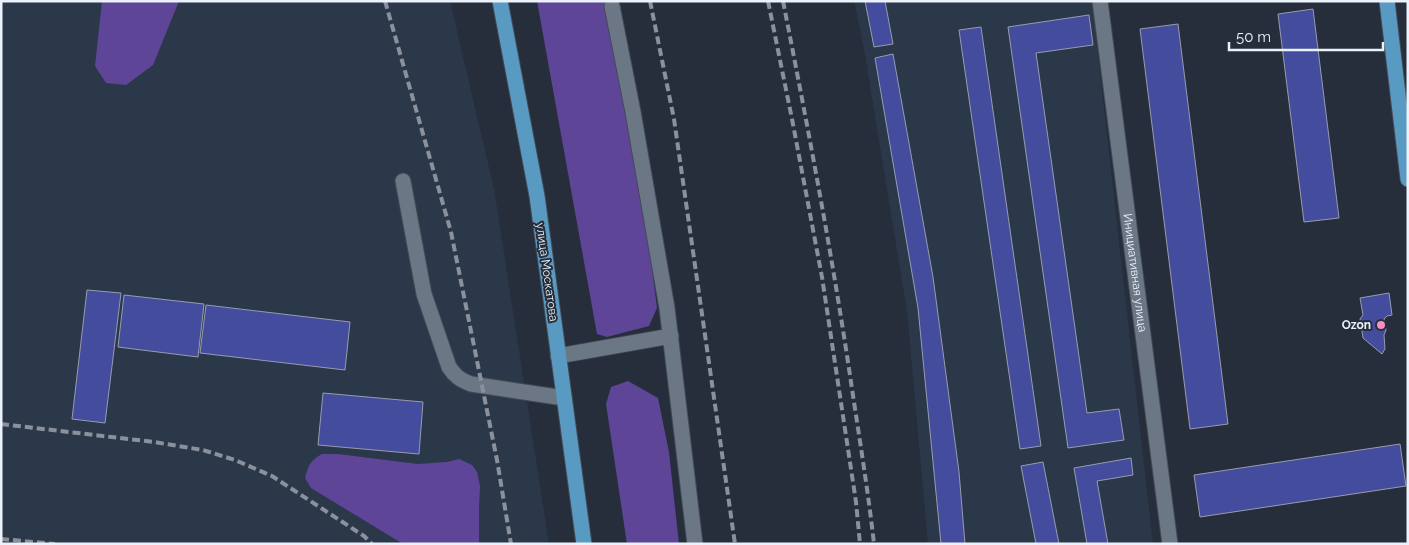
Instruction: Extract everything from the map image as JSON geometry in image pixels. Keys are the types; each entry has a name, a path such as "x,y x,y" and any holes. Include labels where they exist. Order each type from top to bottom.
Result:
{"main road":[{"name":"улица Москатова","path":"500,1 537,196 584,544"},
{"path":"1387,1 1408,179"}],"lane":[{"name":"Инициативная улица","path":"1100,1 1170,544"},
{"path":"612,6 635,122 671,336 695,544"},
{"path":"403,181 424,294 449,367 455,376 471,384 564,398"},
{"path":"558,356 671,336"}],"shaded area":[{"path":"1,1 450,1 494,189 549,544 1,544"},
{"path":"102,1 179,1 153,65 126,85 106,83 95,66"},
{"path":"537,1 618,1 657,308 649,326 607,337 597,334"},
{"path":"854,1 1092,1 1153,544 928,544 907,311 864,49"},
{"path":"628,381 658,398 669,452 679,544 627,544 606,404 611,387"},
{"path":"322,454 338,454 418,464 447,462 459,459 472,465 477,472 480,486 479,544 403,544 311,488 305,478 306,473 312,461"}],"building":[{"path":"865,1 885,1 893,44 874,47"},
{"path":"1313,9 1339,218 1304,222 1278,14"},
{"path":"1089,15 1093,45 1036,53 1087,413 1119,409 1124,440 1068,448 1008,27"},
{"path":"1178,24 1228,424 1190,429 1140,29"},
{"path":"981,27 1041,446 1020,449 959,30"},
{"path":"893,54 933,277 959,472 965,544 941,544 918,308 875,58"},
{"path":"87,290 121,293 105,423 72,419"},
{"path":"1389,293 1392,315 1384,319 1386,330 1384,335 1385,349 1382,354 1363,338 1360,319 1363,315 1360,298"},
{"path":"124,295 204,304 198,357 118,347"},
{"path":"206,305 350,322 345,370 200,353"},
{"path":"323,393 423,402 419,454 318,445"},
{"path":"1400,444 1406,486 1200,517 1194,475"},
{"path":"1131,458 1133,475 1097,481 1108,544 1087,544 1074,468"},
{"path":"1043,462 1059,544 1036,544 1021,466"}],"railway":[{"path":"385,1 451,232 497,460 511,544"},
{"path":"650,1 674,119 735,544"},
{"path":"768,1 822,277 856,502 860,544"},
{"path":"783,1 836,286 874,544"},
{"path":"1,424 154,442 203,450 235,460 272,476 364,536 372,544"},
{"path":"1,539 55,544"}],"place":[{"name":"Ozon","path":"1381,325"}]}
